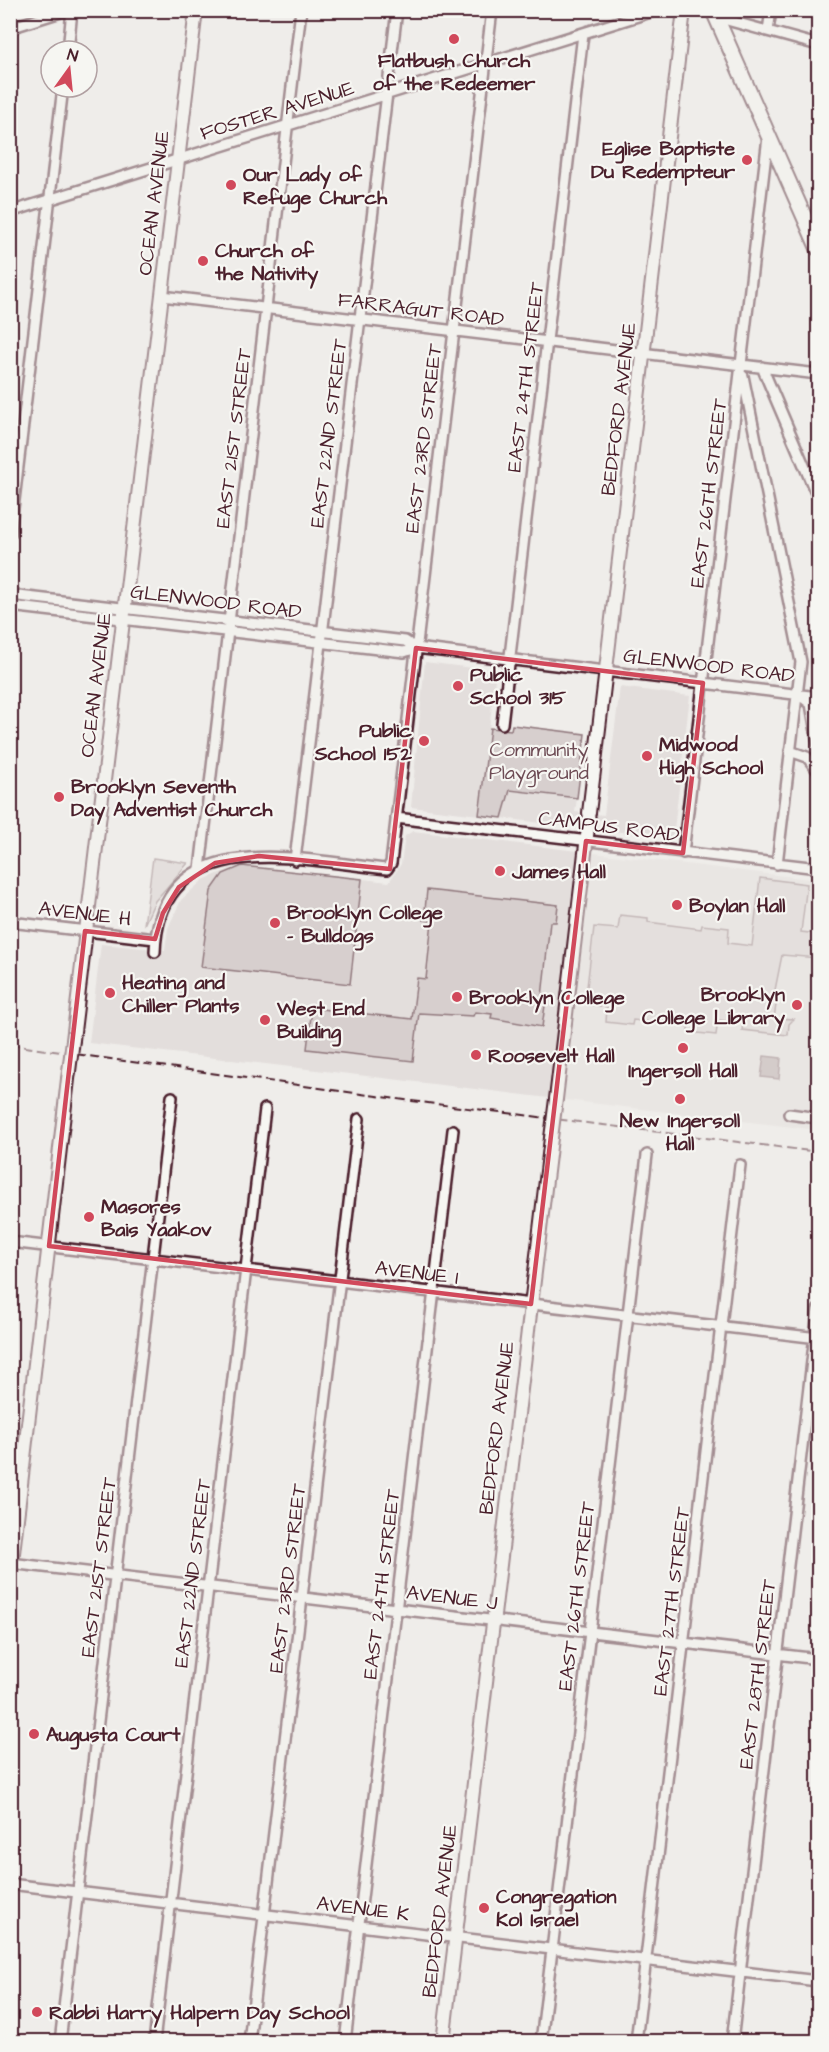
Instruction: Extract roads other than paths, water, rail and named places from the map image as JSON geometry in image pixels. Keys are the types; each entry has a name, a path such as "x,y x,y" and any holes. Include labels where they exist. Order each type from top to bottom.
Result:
{"main road":[{"name":"OCEAN AVENUE","path":"10,1579 196,10"},
{"name":"BEDFORD AVENUE","path":"443,2042 684,10"},
{"path":"714,14 819,248"}],"street":[{"path":"10,28 67,10"},
{"path":"69,39 72,10"},
{"name":"EAST 21ST STREET","path":"200,869 301,10"},
{"name":"EAST 22ND STREET","path":"295,860 396,10"},
{"name":"EAST 23RD STREET","path":"295,860 387,869 391,863 492,10"},
{"name":"FOSTER AVENUE","path":"10,212 657,10"},
{"path":"768,31 771,10"},
{"path":"714,14 819,45"},
{"name":"EAST 24TH STREET","path":"502,724 583,34"},
{"path":"10,534 62,99"},
{"name":"EAST 26TH STREET","path":"683,853 768,137"},
{"name":"FARRAGUT ROAD","path":"162,296 819,374"},
{"path":"741,365 801,662 799,695 777,864"},
{"path":"762,368 819,498"},
{"name":"GLENWOOD ROAD","path":"10,595 228,632 404,652 416,648 819,697"},
{"name":"GLENWOOD ROAD","path":"10,606 229,621 405,641 416,648"},
{"path":"799,695 811,704 819,743"},
{"path":"790,751 807,757 819,771"},
{"name":"CAMPUS ROAD","path":"396,818 819,868"},
{"path":"155,952 155,939 170,899 200,869 244,857 295,860"},
{"name":"AVENUE H","path":"10,922 155,939"},
{"name":"EAST 21ST STREET","path":"60,2042 172,1097"},
{"name":"EAST 22ND STREET","path":"154,2042 266,1109"},
{"path":"789,1114 819,1118"},
{"name":"EAST 23RD STREET","path":"249,2042 359,1119"},
{"name":"EAST 24TH STREET","path":"345,2042 453,1130"},
{"name":"EAST 26TH STREET","path":"541,2042 647,1155"},
{"name":"EAST 27TH STREET","path":"636,2042 740,1165"},
{"name":"AVENUE I","path":"10,1242 817,1338"},
{"name":"EAST 28TH STREET","path":"732,2042 819,1310"},
{"name":"AVENUE J","path":"12,1563 819,1659"},
{"name":"AVENUE K","path":"10,1884 819,1981"}],"railway":[{"path":"10,1045 412,1101 818,1152"}],"place":[{"name":"Flatbush Church of the Redeemer","path":"454,39"},
{"name":"Eglise Baptiste Du Redempteur","path":"747,160"},
{"name":"Our Lady of Refuge Church","path":"231,185"},
{"name":"Church of the Nativity","path":"203,261"},
{"name":"Public School 315","path":"458,686"},
{"name":"Public School 152","path":"424,741"},
{"name":"Midwood High School","path":"647,756"},
{"name":"Brooklyn Seventh Day Adventist Church","path":"59,797"},
{"name":"James Hall","path":"500,871"},
{"name":"Boylan Hall","path":"677,905"},
{"name":"Brooklyn College - Bulldogs","path":"275,923"},
{"name":"Heating and Chiller Plants","path":"110,993"},
{"name":"Brooklyn College","path":"457,997"},
{"name":"Brooklyn College Library","path":"797,1005"},
{"name":"West End Building","path":"265,1020"},
{"name":"Ingersoll Hall","path":"683,1048"},
{"name":"Roosevelt Hall","path":"476,1055"},
{"name":"New Ingersoll Hall","path":"680,1099"},
{"name":"Masores Bais Yaakov","path":"89,1217"},
{"name":"Augusta Court","path":"34,1734"},
{"name":"Congregation Kol Israel","path":"484,1908"},
{"name":"Rabbi Harry Halpern Day School","path":"37,2012"}],"park label":[{"name":"Community Playground","path":"539,760"}]}
